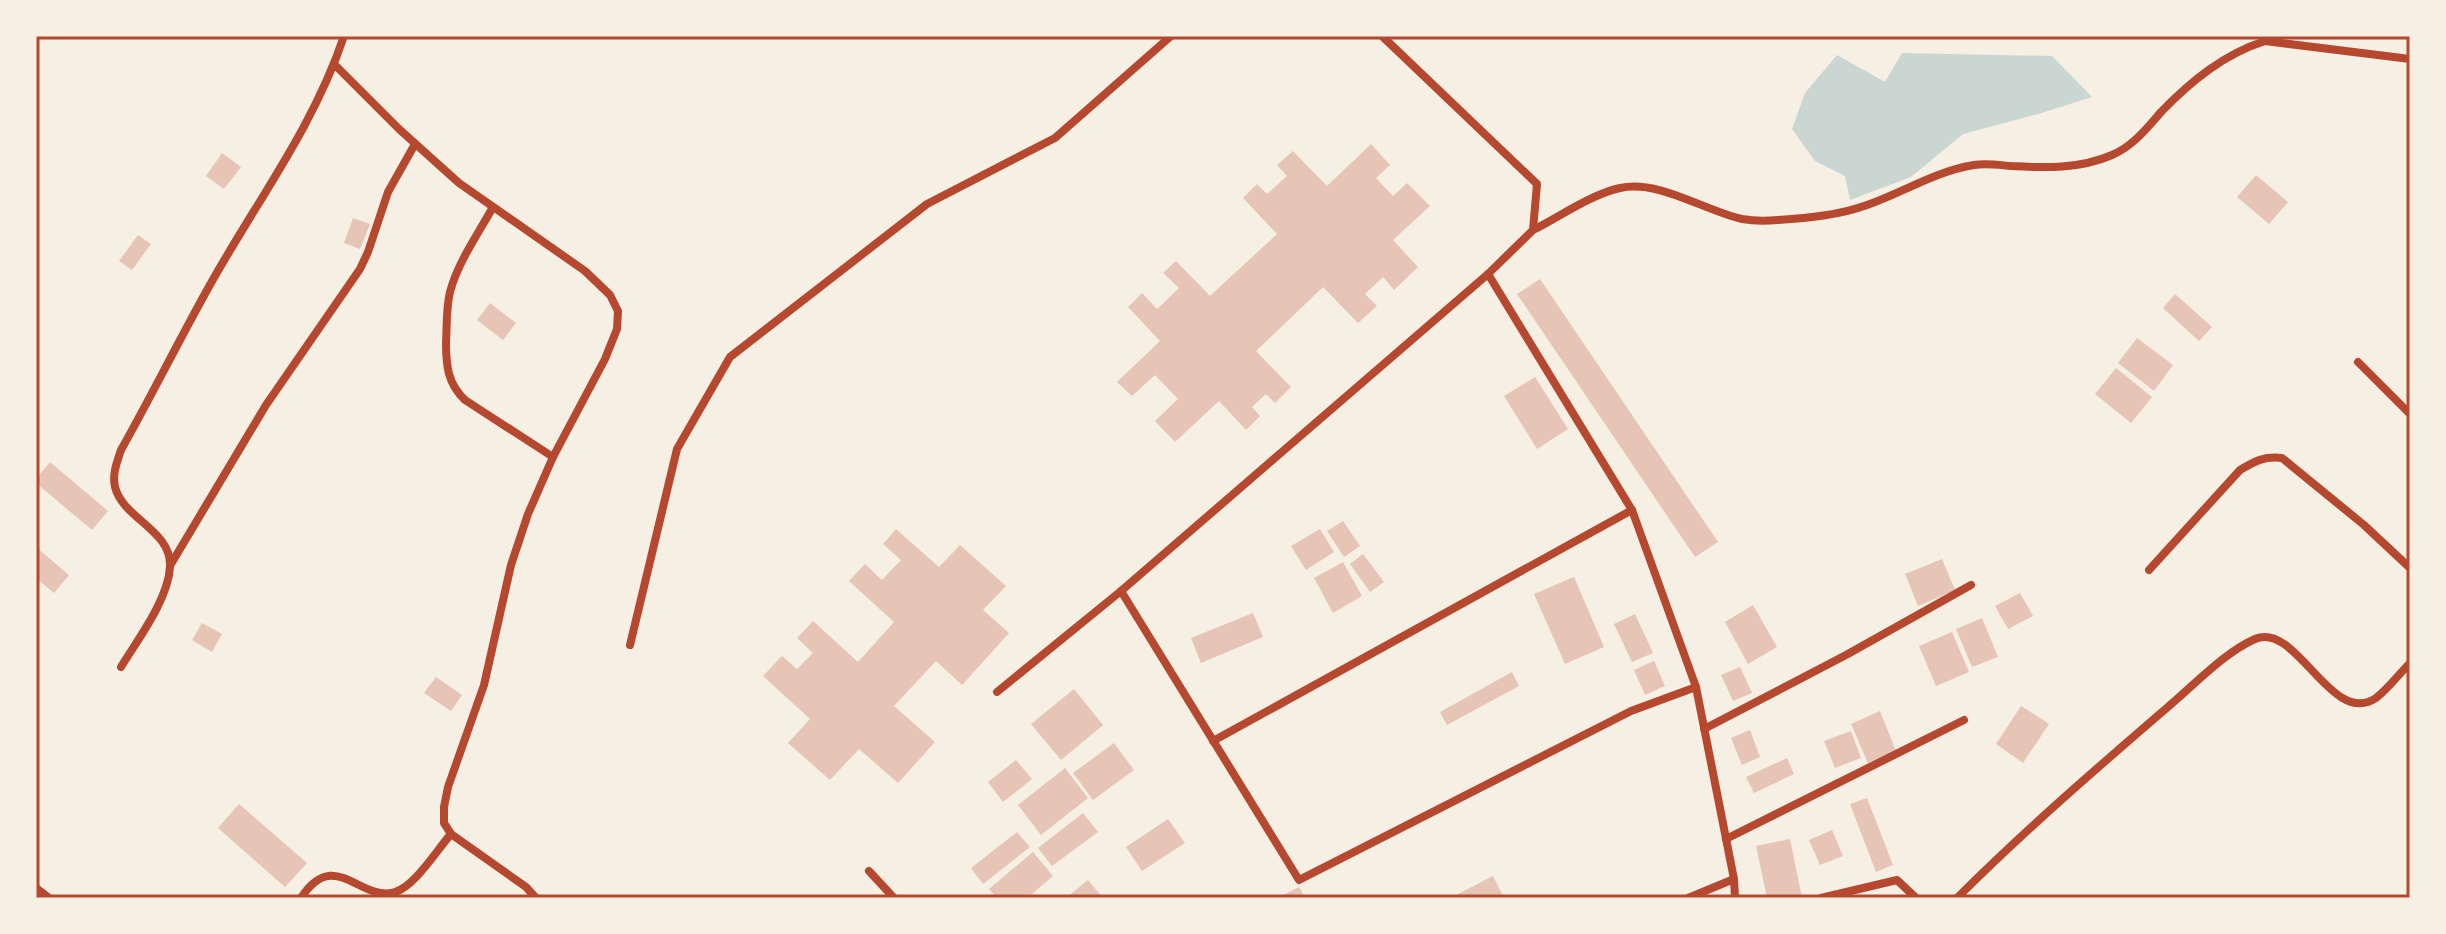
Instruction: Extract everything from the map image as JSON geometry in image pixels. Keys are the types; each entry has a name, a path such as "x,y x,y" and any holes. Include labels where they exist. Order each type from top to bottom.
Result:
{"street":[{"path":"121,667 151,619 167,583 170,565 168,551 158,536 121,499 115,486 115,469 121,450 211,283 299,138 335,65 344,36"},
{"path":"630,645 677,449 730,357 927,204 1055,138 1171,36"},
{"path":"1382,36 1537,184 1533,230"},
{"path":"997,692 1121,591 1488,274 1533,230 1618,188 1632,186 1664,192 1743,219 1776,220 1833,214 1866,206 1927,178 1965,166 2077,166 2113,155 2140,137 2162,111 2213,65 2246,47 2265,41 2410,59"},
{"path":"335,65 459,183 585,271 610,295 618,311 617,329 605,359 553,457 528,514 511,565 484,685 448,787 444,807 444,823 451,834 526,887 536,898"},
{"path":"170,565 266,405 360,269 388,192 415,144"},
{"path":"493,207 450,293 446,360 449,379 454,390 465,400 553,457"},
{"path":"1488,274 1632,510 1696,687 1734,879 1735,898"},
{"path":"2358,362 2410,414"},
{"path":"2149,570 2240,470 2259,458 2273,457 2282,458 2410,568"},
{"path":"1213,741 1632,510"},
{"path":"1704,729 1971,585"},
{"path":"1121,591 1299,880 1631,711 1696,687"},
{"path":"1957,898 2078,784 2222,661 2258,637 2272,637 2286,645 2335,693 2348,700 2363,702 2375,698 2410,663"},
{"path":"1726,839 1964,720"},
{"path":"301,898 318,878 332,875 380,893 394,893 410,883 451,834"},
{"path":"869,871 894,898"},
{"path":"1688,898 1734,879"},
{"path":"1821,898 1897,880 1916,898"},
{"path":"36,888 49,898"}],"shaded area":[{"path":"1902,53 2052,56 2092,97 1963,134 1911,177 1850,200 1845,176 1815,161 1792,129 1805,93 1837,55 1885,82"}],"building":[{"path":"1371,144 1390,165 1376,178 1393,196 1407,183 1430,206 1393,240 1418,267 1394,290 1383,277 1365,294 1377,306 1358,323 1323,287 1256,351 1291,387 1275,403 1266,394 1252,407 1260,416 1246,430 1219,401 1175,442 1155,421 1178,399 1155,375 1132,396 1117,382 1160,341 1128,307 1142,293 1157,309 1179,288 1163,273 1176,261 1210,296 1277,234 1243,198 1257,184 1267,194 1287,176 1277,165 1293,151 1327,186"},
{"path":"222,153 241,167 224,189 206,176"},
{"path":"2256,175 2288,202 2269,224 2237,197"},
{"path":"353,218 370,224 360,249 344,243"},
{"path":"138,235 151,244 132,270 119,261"},
{"path":"1540,279 1718,542 1695,557 1517,294"},
{"path":"2175,294 2212,327 2199,341 2163,308"},
{"path":"490,303 516,323 503,340 477,320"},
{"path":"2137,338 2173,365 2154,391 2118,363"},
{"path":"2116,368 2152,397 2131,423 2095,394"},
{"path":"1535,377 1568,429 1537,449 1504,396"},
{"path":"50,462 108,511 92,530 36,483"},
{"path":"1343,521 1360,546 1344,557 1327,531"},
{"path":"896,529 939,567 960,545 1006,586 983,610 1009,633 962,685 936,661 894,706 935,742 898,783 859,749 830,780 788,743 810,719 763,676 782,656 797,669 813,653 797,638 813,621 858,662 894,622 849,581 865,564 882,580 901,560 883,544"},
{"path":"1320,529 1334,552 1306,570 1291,546"},
{"path":"36,547 69,575 54,593 36,578"},
{"path":"1363,554 1384,582 1370,592 1350,564"},
{"path":"1942,559 1955,590 1918,606 1905,574"},
{"path":"1343,562 1362,596 1333,613 1314,578"},
{"path":"1574,577 1604,647 1565,664 1534,594"},
{"path":"2020,593 2033,616 2008,629 1995,606"},
{"path":"1753,605 1777,647 1748,664 1725,622"},
{"path":"1253,613 1263,637 1201,663 1191,638"},
{"path":"1635,614 1653,653 1632,662 1614,624"},
{"path":"1982,618 1998,657 1972,667 1956,629"},
{"path":"202,623 222,634 212,652 192,640"},
{"path":"1952,632 1969,672 1936,686 1919,646"},
{"path":"1654,661 1665,686 1645,695 1634,670"},
{"path":"1740,667 1752,693 1733,701 1721,675"},
{"path":"1512,672 1519,686 1447,725 1440,712"},
{"path":"436,677 462,695 451,711 424,693"},
{"path":"1074,689 1103,725 1061,760 1031,724"},
{"path":"2021,706 2049,724 2023,763 1996,744"},
{"path":"1880,711 1896,751 1868,763 1851,724"},
{"path":"1750,730 1760,757 1742,765 1731,738"},
{"path":"1851,731 1861,758 1835,768 1824,741"},
{"path":"1114,743 1134,770 1093,800 1073,773"},
{"path":"1787,758 1794,774 1754,793 1746,777"},
{"path":"1016,760 1032,779 1003,802 988,782"},
{"path":"1065,768 1088,798 1041,835 1018,805"},
{"path":"1867,798 1893,865 1876,872 1850,804"},
{"path":"239,804 307,863 285,887 218,828"},
{"path":"1083,813 1098,832 1052,866 1038,848"},
{"path":"1168,819 1185,843 1142,871 1126,847"},
{"path":"1832,830 1843,856 1820,865 1809,840"},
{"path":"1017,832 1030,847 983,884 971,868"},
{"path":"1790,839 1802,898 1767,898 1756,846"},
{"path":"1033,852 1053,876 1027,898 997,898 989,889"},
{"path":"1493,876 1504,898 1457,898 1456,895"},
{"path":"1088,880 1103,898 1066,898"},
{"path":"1299,887 1305,898 1277,898"}]}
